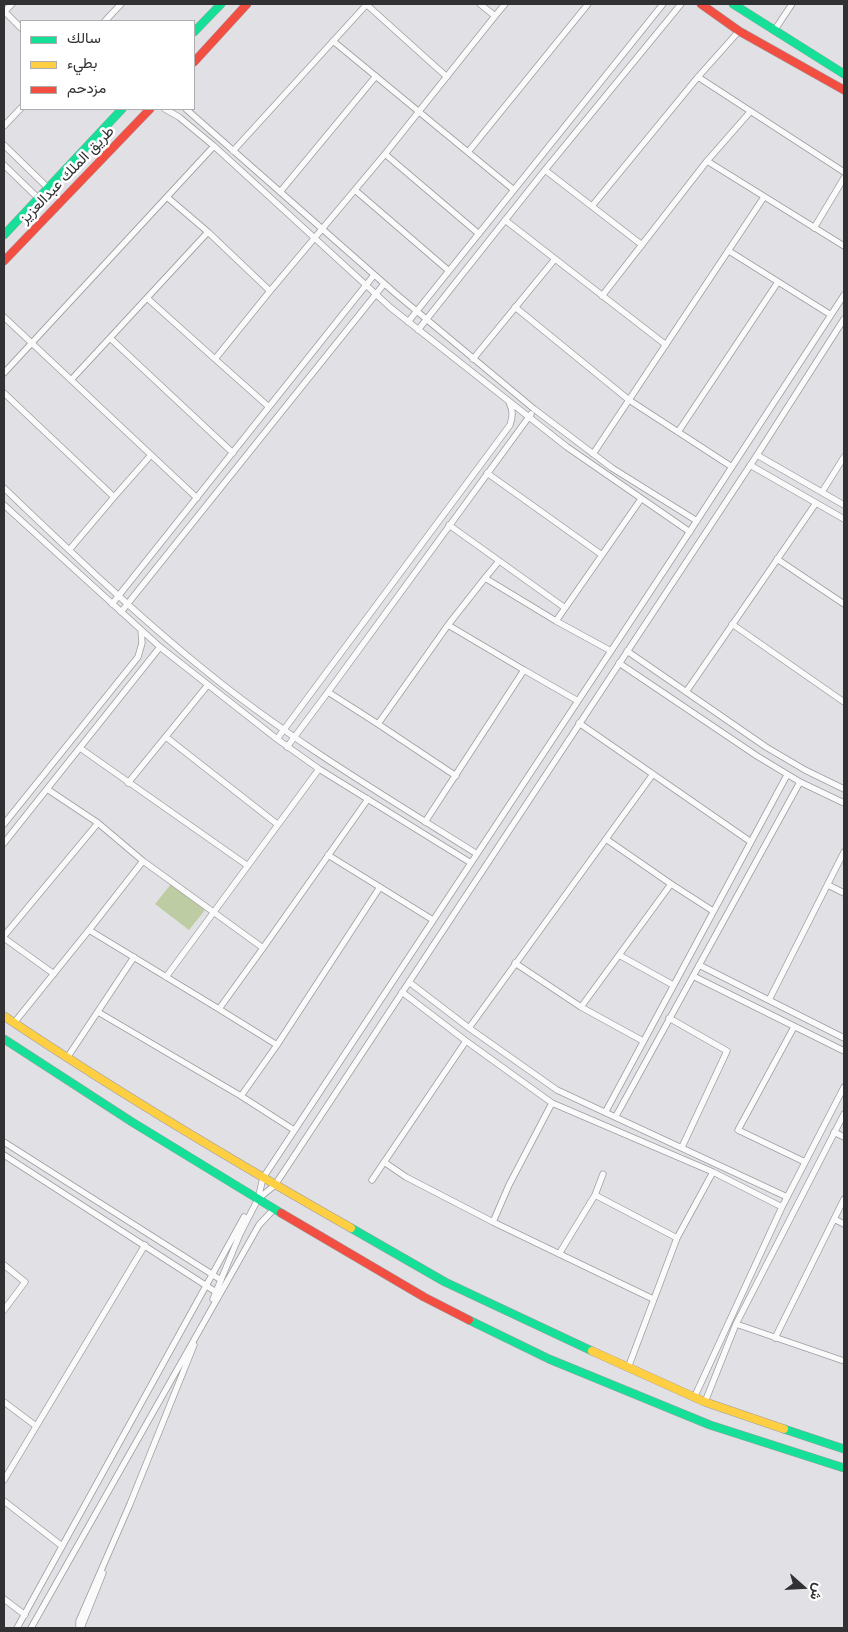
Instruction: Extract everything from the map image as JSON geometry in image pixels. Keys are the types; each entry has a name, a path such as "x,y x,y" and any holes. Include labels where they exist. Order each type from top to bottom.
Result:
{"main road":[{"path":"195,31 221,4"},
{"path":"195,61 247,4"},
{"path":"701,4 739,30 844,90"},
{"path":"733,4 844,74"},
{"name":"طريق الملك عبدالعزيز","path":"4,235 121,110"},
{"name":"طريق الملك عبدالعزيز","path":"4,261 150,110"},
{"path":"4,1016 67,1058 263,1178 445,1282 694,1398 844,1450"},
{"path":"4,1039 132,1122 424,1298 549,1359 710,1425 844,1468"}],"street":[{"path":"12,4 4,12 20,27"},
{"path":"106,20 121,4"},
{"path":"233,150 366,4 447,77"},
{"path":"480,4 495,16"},
{"path":"214,359 385,154 505,4"},
{"path":"468,152 588,4"},
{"path":"408,322 664,4"},
{"path":"418,330 680,4"},
{"path":"774,30 792,4"},
{"path":"592,206 739,30"},
{"path":"333,40 514,190"},
{"path":"280,192 376,76"},
{"path":"698,77 844,172"},
{"path":"4,126 20,109"},
{"path":"166,110 176,114 214,146 314,239 408,322 567,447 690,532"},
{"path":"176,114 180,110"},
{"path":"187,110 416,312 534,409 593,454 697,521"},
{"path":"602,296 707,161 750,112"},
{"path":"4,145 48,188"},
{"path":"4,372 214,146"},
{"path":"385,154 479,234"},
{"path":"707,161 844,246"},
{"path":"4,165 38,198"},
{"path":"545,170 642,245"},
{"path":"814,228 844,178"},
{"path":"355,190 449,271"},
{"path":"167,197 208,232 270,291"},
{"path":"593,454 764,198"},
{"path":"505,220 666,345"},
{"path":"71,380 208,232"},
{"path":"729,250 831,315"},
{"path":"473,359 555,259"},
{"path":"112,604 374,275"},
{"path":"678,432 778,282"},
{"path":"121,612 384,284"},
{"path":"80,1628 240,1234 258,1199 263,1178 690,532 844,295"},
{"path":"147,298 269,407"},
{"path":"515,307 629,400 732,466"},
{"path":"4,317 197,498"},
{"path":"258,1199 275,1185 844,321"},
{"path":"110,338 233,452"},
{"path":"4,393 114,497"},
{"path":"277,740 510,426 513,417 508,400"},
{"path":"287,747 534,409"},
{"path":"70,549 151,455"},
{"path":"757,455 844,505"},
{"path":"822,492 844,456"},
{"path":"750,465 844,520"},
{"path":"487,473 602,555"},
{"path":"4,488 128,604 202,668 284,730 477,854"},
{"path":"556,621 641,499"},
{"path":"686,692 816,503"},
{"path":"4,505 160,647 277,740 319,769 471,863"},
{"path":"449,526 565,608"},
{"path":"777,559 844,604"},
{"path":"378,724 448,625 498,560"},
{"path":"485,578 556,621 611,651"},
{"path":"732,624 844,701"},
{"path":"448,625 578,701"},
{"path":"4,824 138,658 142,643 141,630"},
{"path":"4,843 160,647"},
{"path":"627,651 766,747 805,770 844,789"},
{"path":"619,663 787,775 844,803"},
{"path":"425,822 524,670"},
{"path":"128,783 207,686"},
{"path":"328,692 456,776"},
{"path":"579,723 751,842"},
{"path":"166,738 277,824"},
{"path":"80,748 248,866"},
{"path":"166,977 319,769"},
{"path":"469,1028 653,774"},
{"path":"606,1111 787,775"},
{"path":"616,1116 800,782"},
{"path":"47,789 98,823 143,861 263,948"},
{"path":"219,1010 368,799"},
{"path":"54,974 4,937 98,823"},
{"path":"606,839 713,911"},
{"path":"769,1000 844,852"},
{"path":"328,856 433,920"},
{"path":"14,1023 143,861"},
{"path":"581,1007 671,884"},
{"path":"828,885 844,893"},
{"path":"241,1096 380,887"},
{"path":"89,930 276,1045"},
{"path":"620,955 674,985"},
{"path":"67,1058 134,957"},
{"path":"516,963 581,1007 643,1041"},
{"path":"699,965 844,1038"},
{"path":"693,976 844,1051"},
{"path":"409,982 469,1028 557,1090 606,1111 787,1197"},
{"path":"402,992 552,1103 713,1172 782,1207"},
{"path":"98,1012 241,1096 294,1130"},
{"path":"669,1018 727,1051 682,1148"},
{"path":"794,1027 738,1130 805,1162"},
{"path":"372,1180 466,1041"},
{"path":"694,1398 782,1207 844,1088"},
{"path":"493,1222 509,1186 552,1103"},
{"path":"704,1402 736,1324 844,1114"},
{"path":"834,1132 844,1137"},
{"path":"4,1142 221,1280"},
{"path":"4,1155 216,1292"},
{"path":"384,1162 406,1177 493,1222 653,1299"},
{"path":"628,1368 677,1238 713,1172"},
{"path":"559,1254 595,1195 603,1174"},
{"path":"595,1195 677,1238"},
{"path":"775,1338 844,1199"},
{"path":"31,1628 259,1225 274,1209"},
{"path":"17,1628 244,1217"},
{"path":"834,1219 844,1224"},
{"path":"4,1480 145,1245"},
{"path":"4,1265 25,1282 4,1310"},
{"path":"736,1324 844,1361"},
{"path":"4,1402 36,1426"},
{"path":"4,1501 62,1546"},
{"path":"4,1599 24,1615"}],"green space":[{"path":"171,884 205,910 189,930 155,904"}],"traffic: fast":[{"path":"195,31 221,4"},
{"path":"733,4 844,74"},
{"path":"4,235 121,110"},
{"path":"4,1039 132,1122 281,1213"},
{"path":"351,1228 445,1282 592,1351"},
{"path":"469,1320 549,1359 710,1425 844,1468"},
{"path":"784,1429 844,1449"}],"traffic: slow":[{"path":"4,1016 89,1072 351,1228"},
{"path":"592,1351 705,1402 784,1429"}],"traffic: jam":[{"path":"195,61 247,4"},
{"path":"701,4 739,31 844,90"},
{"path":"4,261 149,110"},
{"path":"281,1213 424,1297 469,1320"}]}
